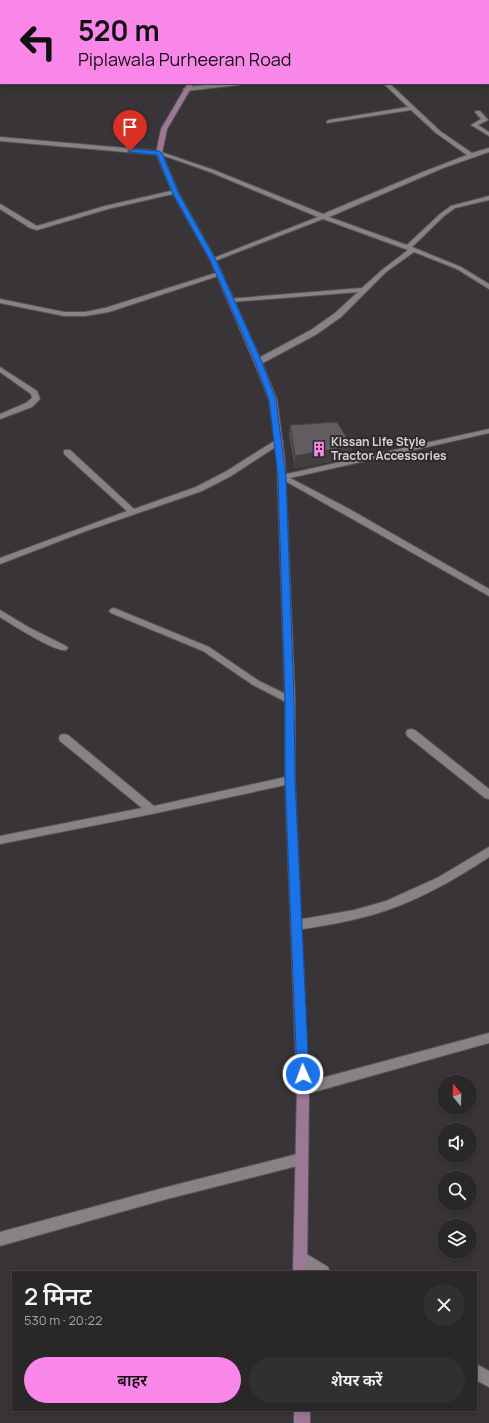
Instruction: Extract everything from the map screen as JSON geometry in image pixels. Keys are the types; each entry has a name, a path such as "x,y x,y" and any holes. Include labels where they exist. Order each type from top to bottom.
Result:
{"main road":[{"path":"189,86 164,129 159,153 175,192 213,260 273,400 282,477 290,700 290,780 303,1089 300,1271"},
{"path":"302,1411 302,1423"}],"street":[{"path":"189,86 222,84"},
{"path":"387,84 438,132 471,155"},
{"path":"329,122 412,108"},
{"path":"478,112 485,120 474,125 489,134"},
{"path":"0,139 159,153 212,171 324,217 410,248 459,268 489,287"},
{"path":"213,260 324,217 471,155 489,150"},
{"path":"0,206 32,227 38,228 107,207 175,192"},
{"path":"258,362 314,332 338,315 363,290 410,248 442,215 453,207 489,198"},
{"path":"0,301 64,314 85,314 106,310 219,274"},
{"path":"230,300 363,290"},
{"path":"0,369 34,393 36,399 29,404 0,417"},
{"path":"282,477 489,431"},
{"path":"0,561 83,529 199,489 228,474 278,442"},
{"path":"67,452 133,512"},
{"path":"282,477 348,512 489,594"},
{"path":"114,611 206,649 256,683 290,700"},
{"path":"0,613 27,630 63,648"},
{"path":"411,733 489,795"},
{"path":"64,738 152,810"},
{"path":"0,840 152,810 290,780"},
{"path":"297,925 355,915 405,899 458,872 489,851"},
{"path":"303,1089 489,1038"},
{"path":"0,1239 167,1193 301,1159"},
{"path":"300,1257 321,1271"},
{"path":"477,1372 489,1380"}],"building":[{"path":"337,422 352,446 295,456 290,425"}],"place":[{"name":"Kissan Life Style Tractor Accessories","path":"319,449"}],"route":[{"path":"130,151 159,153 175,192 213,260 273,400 282,477 290,700 290,780 303,1074"}]}
